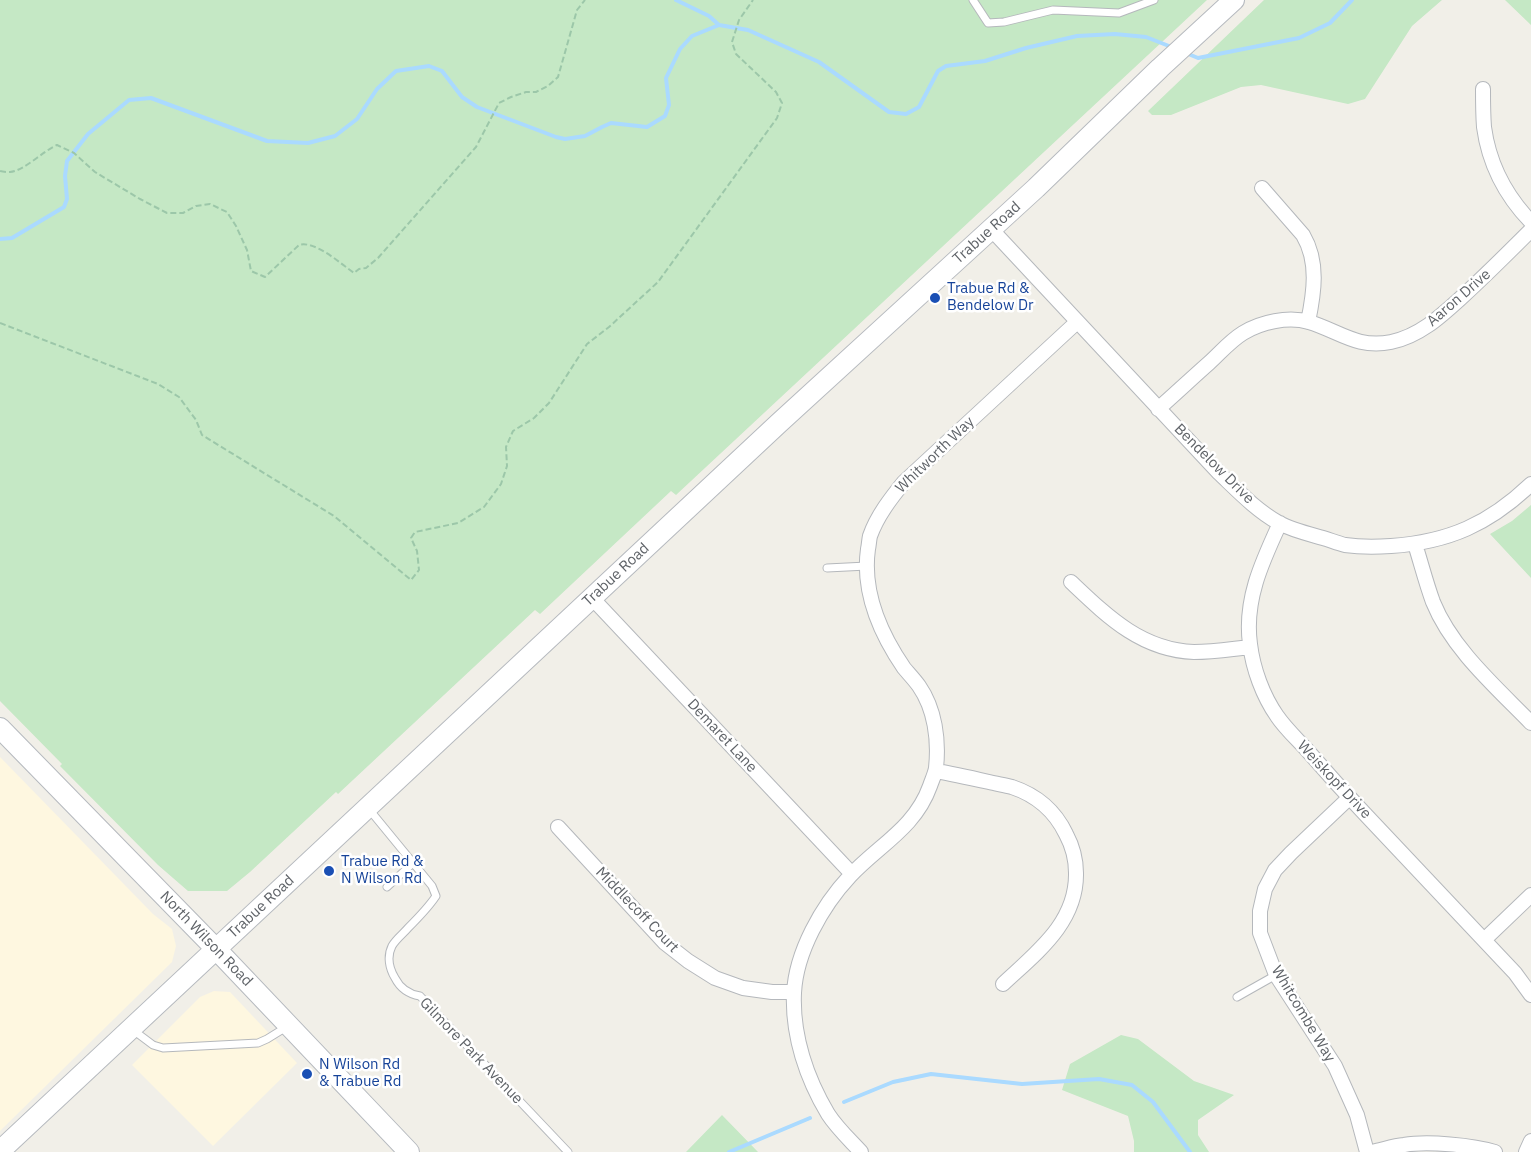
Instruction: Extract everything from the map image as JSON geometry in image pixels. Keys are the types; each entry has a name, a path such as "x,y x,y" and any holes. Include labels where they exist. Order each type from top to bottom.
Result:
{"main road":[{"name":"Trabue Road","path":"0,1151 592,598 1036,188 1228,2"},
{"name":"North Wilson Road","path":"0,728 216,949 409,1152"}],"street":[{"path":"1483,89 1485,128 1494,166 1503,187 1516,207 1531,222"},
{"path":"1262,188 1303,235 1312,257 1314,274 1308,322"},
{"name":"Bendelow Drive","path":"991,229 1219,473 1247,500 1280,523 1346,545 1382,547 1431,542 1483,521 1507,506 1531,484"},
{"name":"Aaron Drive","path":"1158,409 1230,343 1244,333 1279,320 1308,322 1355,341 1375,344 1407,337 1437,319 1486,276 1531,230"},
{"name":"Whitworth Way","path":"861,1152 829,1115 808,1072 797,1035 794,992 804,948 826,906 852,874 906,826 918,811 936,771 934,719 928,702 919,686 904,668 879,624 869,592 867,566 870,536 891,498 904,482 1077,322"},
{"name":"Weiskopf Drive","path":"1280,523 1255,581 1250,602 1248,628 1259,680 1277,716 1350,798 1515,973 1531,994"},
{"path":"1415,544 1433,602 1446,626 1461,649 1531,723"},
{"path":"1071,582 1130,633 1151,643 1193,652 1250,646"},
{"name":"Demaret Lane","path":"592,598 852,874"},
{"path":"936,771 1012,787 1043,803 1062,825 1074,852 1076,883 1074,899 1050,939 1003,984"},
{"name":"Whitcombe Way","path":"1350,798 1275,870 1265,889 1260,911 1260,933 1276,975 1335,1066 1357,1115 1369,1152"},
{"name":"Middlecoff Court","path":"558,827 665,943 688,961 715,978 743,988 794,992"},
{"path":"1484,940 1531,895"},
{"path":"1526,1152 1531,1141"},
{"path":"1369,1152 1406,1144 1446,1144 1495,1152"}],"lane":[{"path":"973,0 988,23 1004,22 1053,10 1119,13 1154,0"},
{"path":"827,568 867,566"},
{"name":"Gilmore Park Avenue","path":"367,808 432,886 436,896 425,911 393,944 389,954 393,976 407,992 420,996 568,1152"},
{"path":"387,887 413,863"},
{"path":"1237,997 1276,975"},
{"path":"131,1028 153,1045 163,1048 258,1043 289,1026"}],"path":[{"path":"0,171 12,172 57,145 74,153 95,172 167,213 183,213 196,206 210,204 227,212 247,250 251,271 264,277 299,245 303,244 313,245 354,273 366,268 378,258 476,147 499,103 526,92 536,92 548,86 558,77 577,10 585,0"},
{"path":"0,323 158,384 179,397 196,420 202,435 334,516 411,580 419,570 417,551 411,538 415,532 458,523 484,507 501,484 507,466 506,447 513,431 534,418 549,403 587,344 658,282 777,118 782,103 776,92 736,54 732,42 740,20 753,0"}],"shaded area":[{"path":"0,757 153,914 172,929 176,946 172,962 0,1131"},
{"path":"214,991 230,992 297,1063 213,1146 132,1065 200,997"}],"green space":[{"path":"0,0 1207,0 676,495 671,491 540,614 535,610 338,794 336,792 250,872 227,891 188,891 158,865 60,766 62,764 0,701"},
{"path":"1264,0 1442,0 1412,26 1365,99 1348,104 1261,85 1241,87 1171,115 1152,115 1148,111"},
{"path":"1505,0 1531,0 1531,25"},
{"path":"1531,505 1531,578 1490,534 1512,521"},
{"path":"1121,1035 1138,1039 1194,1081 1234,1095 1198,1120 1198,1135 1209,1152 1134,1152 1134,1141 1128,1116 1062,1090 1070,1064"},
{"path":"722,1115 758,1152 686,1152"}],"waterway":[{"path":"676,0 709,16 719,25"},
{"path":"1186,53 1198,58 1299,38 1330,23 1352,0"},
{"path":"0,239 12,238 64,207 67,199 65,176 67,161 88,134 129,100 151,98 267,141 308,143 335,136 357,119 377,89 396,71 429,66 442,71 462,97 477,107 565,139 585,136 611,123 647,127 665,116 669,105 666,78 680,49 692,36 719,25 748,30 819,62 889,112 906,114 919,107 938,71 946,66 985,61 1077,36 1115,34 1146,37 1174,48"},
{"path":"844,1102 893,1082 931,1074 1022,1084 1099,1079 1132,1085 1153,1102 1190,1152"},
{"path":"729,1152 810,1118"}],"place":[{"name":"Trabue Rd & Bendelow Dr","path":"935,298"},
{"name":"Trabue Rd & N Wilson Rd","path":"329,871"},
{"name":"N Wilson Rd & Trabue Rd","path":"307,1074"}]}
